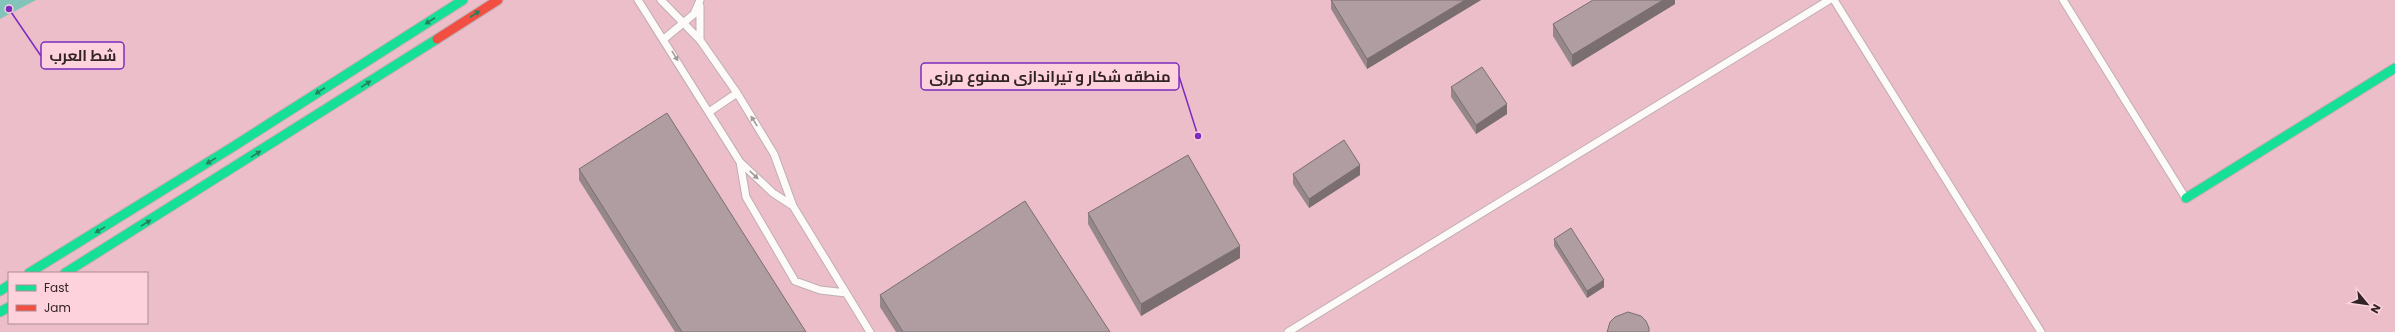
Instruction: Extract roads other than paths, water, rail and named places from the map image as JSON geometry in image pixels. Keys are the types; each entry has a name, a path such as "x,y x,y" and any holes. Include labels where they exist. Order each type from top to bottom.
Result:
{"main road":[{"path":"31,272 231,148 463,0"},
{"path":"67,272 228,172 498,0"},
{"path":"2186,198 2395,68"}],"lane":[{"path":"638,0 664,39 740,162 773,193 793,206"},
{"path":"661,0 700,40 737,93 774,154 793,206 870,332"},
{"path":"1288,332 1829,0"},
{"path":"1834,0 2041,332"},
{"path":"2063,0 2186,198"},
{"path":"664,39 694,14 700,1"},
{"path":"700,1 700,40"},
{"path":"709,112 737,93"},
{"path":"740,162 746,197 795,282 820,290 846,292"}],"place":[{"name":"شط العرب","path":"9,9"},
{"name":"منطقه شکار و تیراندازی ممنوع مرزی","path":"1198,136"}]}
